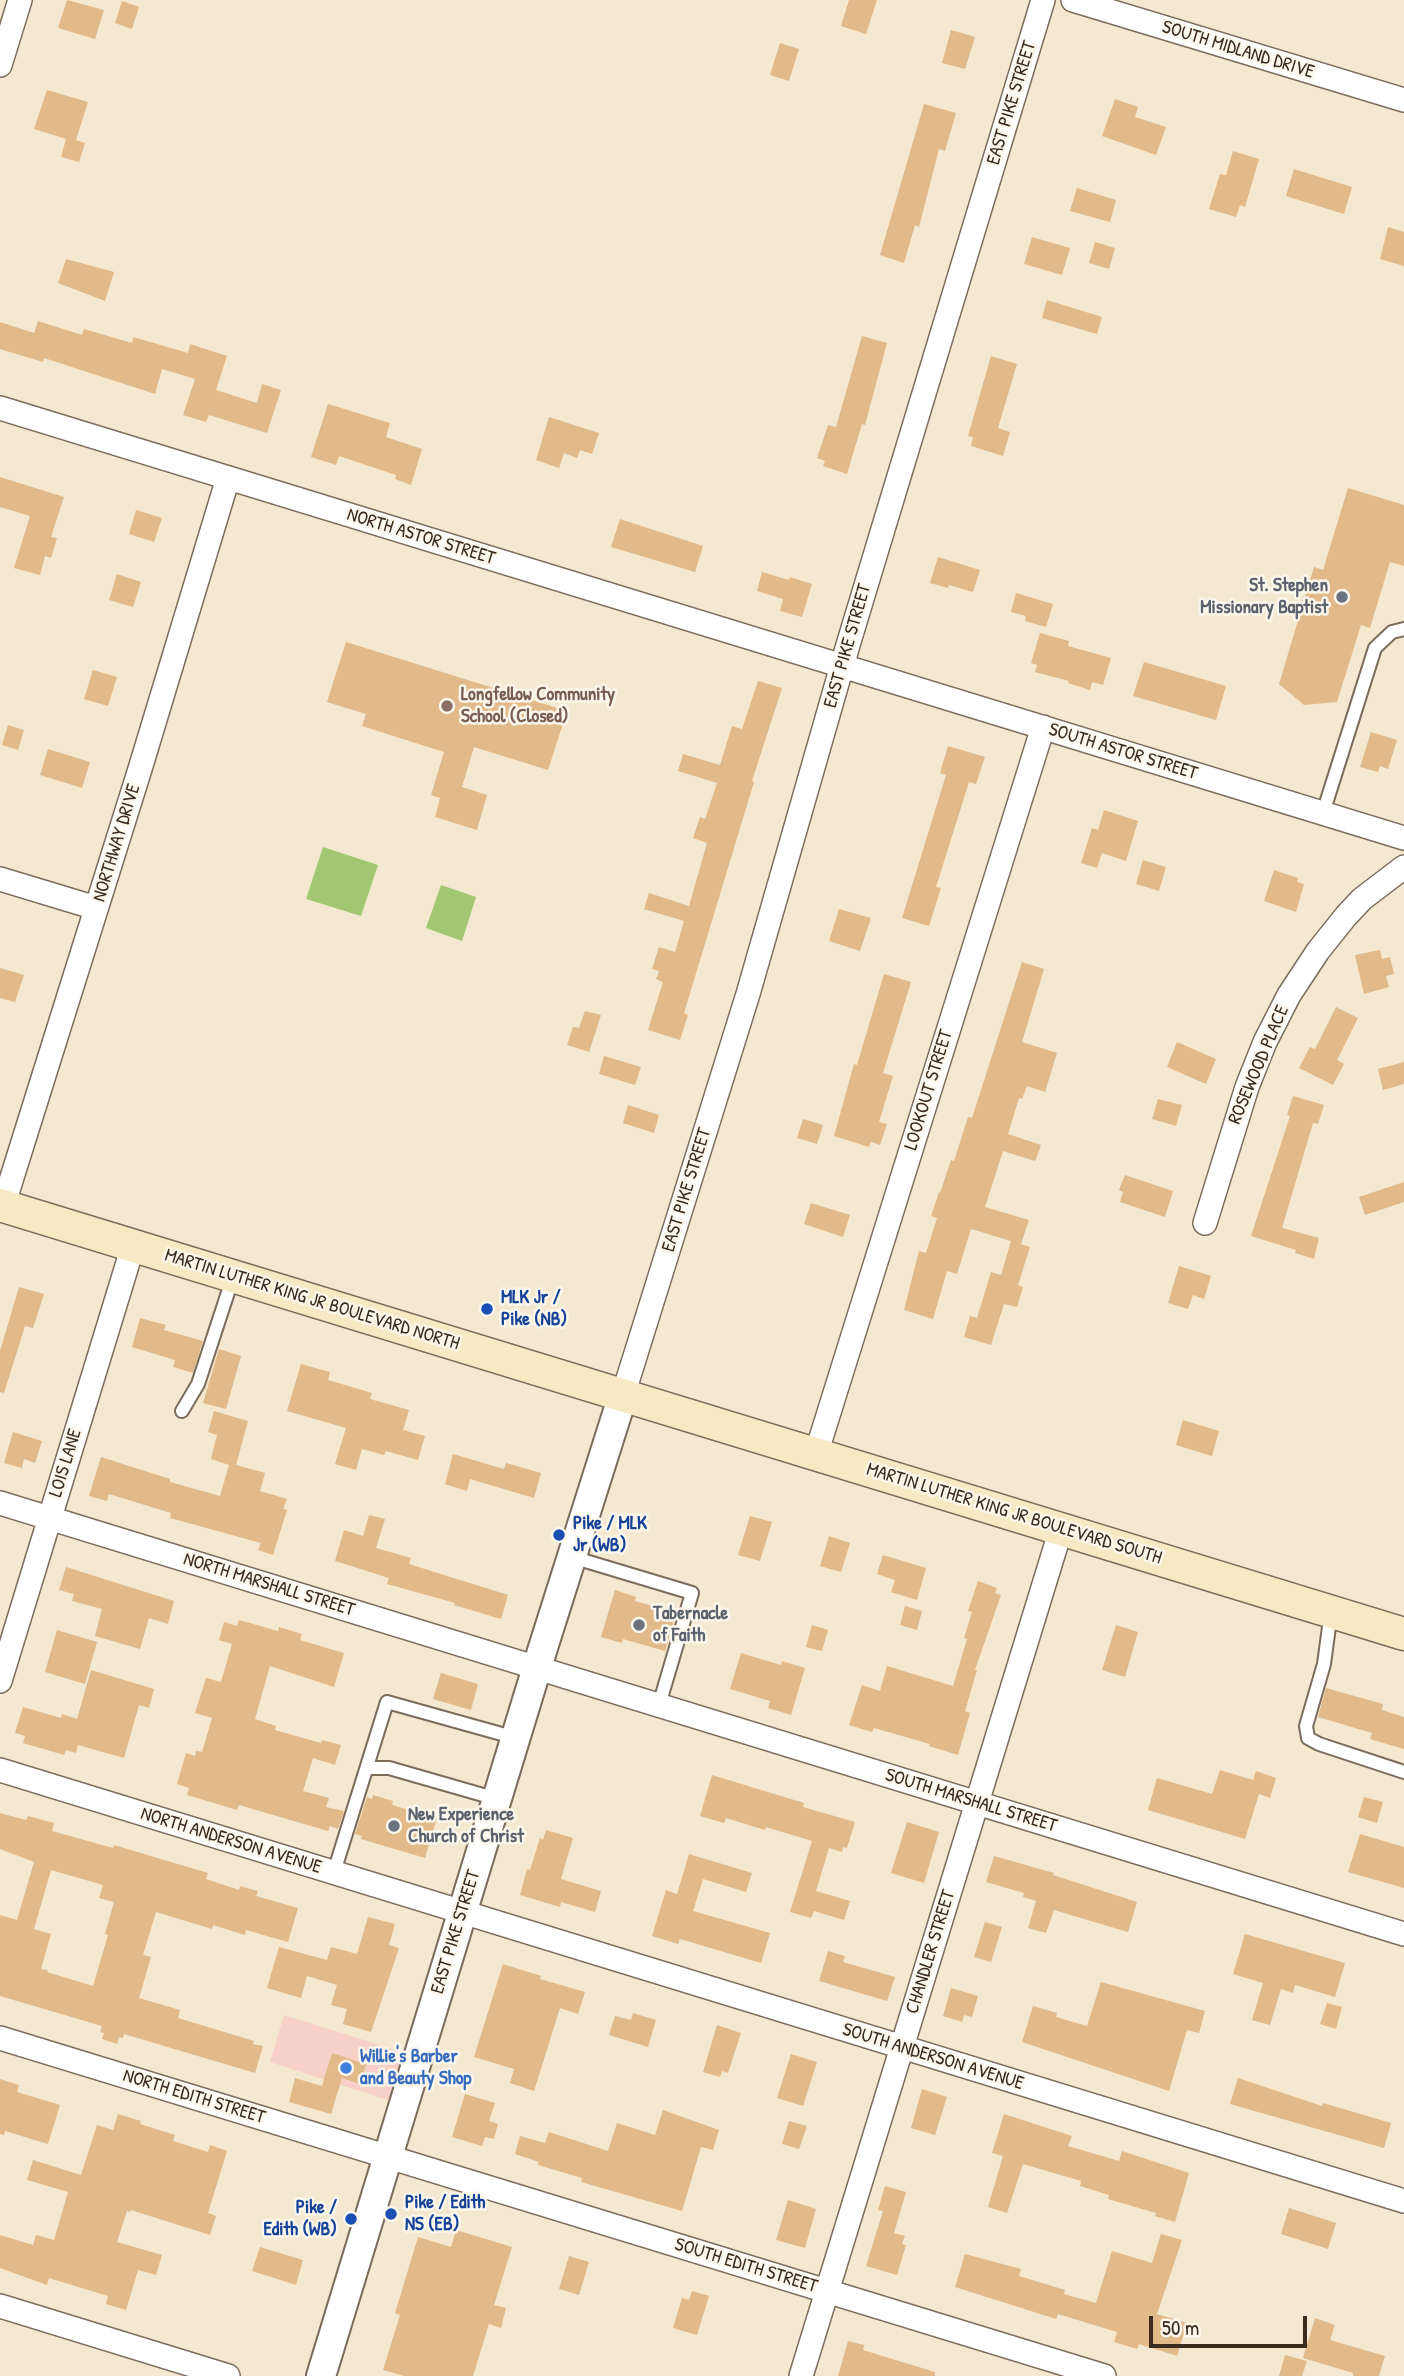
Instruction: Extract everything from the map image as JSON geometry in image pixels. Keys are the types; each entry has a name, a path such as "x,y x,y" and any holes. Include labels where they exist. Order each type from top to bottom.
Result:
{"main road":[{"name":"MARTIN LUTHER KING JR BOULEVARD NORTH","path":"1,1206 623,1395"},
{"name":"MARTIN LUTHER KING JR BOULEVARD SOUTH","path":"623,1395 1404,1634"}],"street":[{"path":"0,65 4,40 20,0"},
{"name":"EAST PIKE STREET","path":"321,2376 537,1668 748,994 842,666 1043,0"},
{"name":"SOUTH MIDLAND DRIVE","path":"1073,0 1404,100"},
{"name":"NORTH ASTOR STREET","path":"0,408 842,666"},
{"name":"NORTHWAY DRIVE","path":"1,1206 228,478"},
{"name":"SOUTH ASTOR STREET","path":"842,666 1404,838"},
{"name":"LOOKOUT STREET","path":"816,1454 1042,727"},
{"name":"ROSEWOOD PLACE","path":"1205,1223 1247,1087 1282,1007 1318,951 1346,916 1362,899 1404,867"},
{"path":"0,879 96,908"},
{"name":"LOIS LANE","path":"0,1681 133,1246"},
{"name":"NORTH MARSHALL STREET","path":"0,1503 537,1668"},
{"name":"CHANDLER STREET","path":"801,2376 1061,1529"},
{"name":"SOUTH MARSHALL STREET","path":"537,1668 1404,1934"},
{"name":"NORTH ANDERSON AVENUE","path":"0,1770 463,1912"},
{"name":"SOUTH ANDERSON AVENUE","path":"463,1912 1404,2201"},
{"name":"NORTH EDITH STREET","path":"0,2038 387,2157"},
{"name":"SOUTH EDITH STREET","path":"387,2157 1104,2376"},
{"path":"0,2306 228,2376"}],"lane":[{"path":"1324,813 1375,648 1392,632 1404,629"},
{"path":"182,1411 198,1384 233,1276"},
{"path":"572,1558 692,1592 659,1705"},
{"path":"1331,1611 1324,1664 1306,1726 1308,1738 1404,1772"},
{"path":"334,1872 387,1702 516,1738"},
{"path":"367,1768 389,1768 497,1798"}],"shaded area":[{"path":"284,2015 405,2053 391,2101 270,2062"}],"green space":[{"path":"323,847 378,865 361,916 306,899"},
{"path":"441,885 476,897 462,941 426,928"}],"building":[{"path":"67,0 104,10 95,39 58,28"},
{"path":"849,0 877,0 866,34 841,26"},
{"path":"122,1 139,7 132,29 115,23"},
{"path":"951,30 975,37 965,69 942,63"},
{"path":"780,43 799,49 789,81 770,75"},
{"path":"47,90 88,102 76,140 85,143 79,162 61,157 66,139 34,129"},
{"path":"1115,99 1138,107 1135,117 1166,127 1156,155 1102,136"},
{"path":"924,104 956,113 945,151 939,149 919,227 915,225 904,263 880,255"},
{"path":"1233,151 1259,159 1245,207 1240,205 1236,217 1209,209 1220,174 1226,175"},
{"path":"1294,169 1352,187 1344,214 1286,196"},
{"path":"1077,188 1116,200 1110,222 1070,211"},
{"path":"1388,227 1404,232 1404,266 1380,259"},
{"path":"1032,237 1070,248 1062,275 1024,264"},
{"path":"1095,242 1115,248 1109,269 1089,263"},
{"path":"66,259 114,272 105,301 58,283"},
{"path":"1047,300 1102,317 1097,334 1042,318"},
{"path":"38,321 82,335 84,329 132,343 133,337 188,353 190,344 227,356 216,390 257,403 262,384 281,390 267,433 209,415 206,422 183,415 195,379 162,369 155,394 44,358 43,362 0,349 0,322 34,333"},
{"path":"862,336 887,343 865,425 862,424 847,474 823,466 825,461 817,458 828,425 836,427"},
{"path":"991,356 1017,364 998,428 1010,432 1003,456 971,446 973,437 968,436"},
{"path":"328,404 390,423 386,437 422,449 411,485 395,479 396,475 339,456 336,465 311,457"},
{"path":"549,417 599,433 592,454 580,450 577,458 564,453 559,468 536,460"},
{"path":"0,477 64,497 51,537 57,538 51,558 45,556 40,575 14,568 30,516 0,507"},
{"name":"St. Stephen Missionary Baptist","path":"1348,488 1404,505 1404,566 1390,562 1370,628 1361,625 1337,702 1304,705 1279,684 1314,567 1323,570"},
{"path":"136,510 162,518 154,542 129,534"},
{"path":"620,519 703,546 695,572 611,547"},
{"path":"938,557 980,570 973,592 930,583"},
{"path":"762,572 812,584 802,617 780,611 783,599 757,591"},
{"path":"117,574 141,582 133,607 109,600"},
{"path":"1016,593 1053,604 1046,627 1025,621 1026,616 1011,612"},
{"path":"1040,633 1069,641 1068,646 1111,658 1103,685 1092,682 1090,690 1035,672 1037,665 1031,663"},
{"name":"Longfellow Community School (Closed)","path":"346,642 567,711 548,770 474,747 462,787 487,795 477,830 435,817 440,798 431,795 444,752 362,726 366,714 327,702"},
{"path":"1144,662 1226,686 1216,720 1133,696"},
{"path":"93,670 117,677 108,706 84,699"},
{"path":"758,681 782,688 684,1013 688,1015 680,1040 648,1030 663,982 656,979 659,971 652,969 659,947 675,952 684,921 644,909 649,893 689,906 707,843 693,838 700,817 705,819 717,783 678,771 683,754 720,765 732,726 742,729"},
{"path":"8,725 24,730 18,750 2,745"},
{"path":"1371,732 1397,740 1388,769 1380,766 1378,772 1360,767"},
{"path":"948,746 985,757 976,784 969,782 936,887 941,888 929,926 902,918 946,775 940,773"},
{"path":"48,749 90,762 82,788 40,775"},
{"path":"1104,810 1138,821 1126,861 1102,853 1097,868 1081,863 1092,828 1098,830"},
{"path":"1143,860 1166,867 1159,891 1136,884"},
{"path":"1274,870 1298,878 1297,882 1304,884 1296,912 1264,901"},
{"path":"839,909 871,918 860,951 829,941"},
{"path":"1380,950 1382,959 1390,957 1394,974 1386,976 1389,987 1364,994 1355,955"},
{"path":"1022,962 1044,969 1022,1042 1057,1053 1045,1092 1027,1086 1022,1099 1019,1098 1008,1134 1041,1145 1035,1161 1003,1151 985,1207 1029,1220 1021,1244 1030,1247 1018,1285 1023,1287 1017,1307 1004,1304 991,1345 964,1337 970,1316 977,1318 991,1272 1001,1275 1011,1241 971,1229 957,1274 947,1271 933,1319 904,1310 919,1251 926,1253 937,1218 931,1216 939,1192 951,1160 954,1161 968,1117 972,1118"},
{"path":"0,968 24,975 15,1002 0,998"},
{"path":"884,974 911,982 883,1073 893,1076 879,1122 887,1124 880,1145 871,1142 869,1147 834,1136 854,1064 857,1065"},
{"path":"1336,1007 1358,1018 1337,1060 1344,1064 1333,1085 1299,1068 1310,1047 1315,1049"},
{"path":"585,1011 601,1015 589,1052 567,1045 573,1027 579,1028"},
{"path":"1177,1042 1216,1059 1206,1084 1167,1067"},
{"path":"604,1056 641,1067 635,1085 599,1074"},
{"path":"1404,1062 1404,1084 1383,1090 1378,1069"},
{"path":"1293,1096 1324,1105 1318,1124 1313,1123 1282,1228 1319,1238 1314,1259 1295,1253 1296,1250 1251,1236 1290,1116 1287,1115"},
{"path":"1158,1099 1182,1105 1176,1126 1152,1119"},
{"path":"628,1105 659,1115 654,1133 623,1123"},
{"path":"803,1119 823,1125 817,1144 797,1138"},
{"path":"1125,1175 1173,1191 1165,1217 1120,1202 1123,1192 1119,1190"},
{"path":"1404,1182 1404,1202 1365,1215 1359,1197"},
{"path":"811,1203 850,1215 843,1237 804,1224"},
{"path":"1179,1266 1211,1276 1204,1299 1193,1295 1188,1309 1168,1303"},
{"path":"19,1287 44,1294 33,1328 25,1326 4,1393 0,1392 0,1351"},
{"path":"140,1318 166,1325 164,1330 203,1341 193,1373 173,1367 175,1360 132,1347"},
{"path":"219,1349 241,1356 226,1409 203,1403"},
{"path":"301,1364 330,1372 328,1380 372,1393 370,1399 409,1410 403,1430 425,1436 418,1460 386,1451 384,1455 362,1449 356,1470 335,1464 346,1428 287,1411"},
{"path":"214,1411 248,1421 236,1465 265,1473 260,1491 287,1499 283,1509 287,1510 273,1555 258,1550 261,1543 170,1518 171,1513 109,1494 107,1501 89,1496 101,1457 170,1479 170,1482 220,1496 229,1465 211,1459 217,1435 208,1432"},
{"path":"1183,1420 1219,1431 1212,1456 1176,1445"},
{"path":"13,1432 42,1441 35,1463 24,1459 22,1468 4,1463"},
{"path":"453,1454 504,1469 506,1463 541,1473 534,1498 470,1479 467,1491 445,1484"},
{"path":"369,1515 385,1519 376,1548 411,1558 409,1564 508,1595 501,1619 387,1584 389,1578 335,1561 344,1530 363,1536"},
{"path":"750,1516 772,1522 760,1561 738,1555"},
{"path":"829,1536 850,1543 841,1572 820,1566"},
{"path":"883,1555 926,1568 917,1600 891,1592 895,1580 877,1574"},
{"path":"66,1567 174,1601 168,1624 149,1618 140,1649 95,1636 102,1609 72,1601 74,1594 59,1590"},
{"path":"978,1581 997,1588 995,1593 1001,1595 975,1670 965,1711 970,1713 958,1755 874,1728 872,1732 849,1725 862,1685 880,1691 887,1666 953,1686 967,1639 964,1638 972,1612 968,1611"},
{"name":"Tabernacle of Faith","path":"615,1590 636,1597 635,1601 676,1613 665,1651 623,1639 622,1643 601,1637"},
{"path":"905,1606 922,1611 917,1630 900,1625"},
{"path":"239,1620 278,1631 279,1627 302,1634 300,1640 344,1653 334,1687 270,1666 255,1719 276,1726 275,1730 321,1743 322,1740 341,1745 335,1765 313,1758 303,1791 329,1798 326,1807 344,1811 338,1829 330,1826 328,1831 239,1805 237,1810 187,1795 189,1788 177,1784 186,1753 195,1756 196,1751 202,1752 212,1718 195,1713 206,1678 221,1682 232,1644 219,1640 224,1622 237,1626"},
{"path":"812,1625 828,1630 822,1651 806,1647"},
{"path":"1116,1625 1138,1632 1125,1677 1102,1670"},
{"path":"57,1630 97,1642 85,1684 45,1672"},
{"path":"741,1653 781,1665 782,1661 805,1668 791,1715 768,1708 770,1701 730,1689"},
{"path":"91,1670 154,1689 149,1708 139,1705 124,1758 78,1745 76,1753 66,1750 64,1755 23,1743 25,1736 15,1733 23,1707 61,1718 62,1714 77,1719"},
{"path":"441,1673 478,1684 471,1710 433,1699"},
{"path":"1326,1688 1383,1704 1382,1710 1404,1717 1404,1749 1370,1739 1372,1733 1318,1717"},
{"path":"1220,1770 1253,1780 1256,1771 1276,1778 1270,1798 1259,1794 1245,1839 1148,1810 1157,1778 1212,1794"},
{"path":"712,1775 804,1803 803,1807 855,1822 847,1848 843,1847 842,1852 829,1848 816,1891 850,1901 844,1920 814,1911 811,1918 790,1912 812,1841 726,1818 724,1823 700,1816"},
{"name":"New Experience Church of Christ","path":"373,1795 393,1801 392,1805 437,1818 425,1858 361,1839 362,1836 355,1834 367,1797 372,1799"},
{"path":"1364,1797 1383,1802 1377,1823 1358,1817"},
{"path":"0,1813 26,1820 28,1816 54,1823 52,1831 113,1848 114,1845 208,1873 206,1879 239,1890 240,1886 258,1891 256,1896 298,1908 288,1942 246,1930 245,1935 213,1925 212,1929 156,1912 143,1955 151,1957 139,1998 180,2010 178,2018 263,2046 255,2073 124,2034 123,2038 119,2037 117,2044 102,2039 102,2026 0,1996 0,1915 17,1920 34,1862 0,1849","holes":["51,1870 103,1885 99,1898 114,1902 105,1934 108,1935 93,1986 41,1969 51,1934 34,1929"]},
{"path":"907,1822 939,1832 924,1883 891,1873"},
{"path":"546,1830 573,1838 561,1879 601,1891 595,1912 561,1902 560,1907 520,1895 527,1869 530,1870 540,1838 543,1840"},
{"path":"1360,1834 1404,1847 1404,1888 1348,1872"},
{"path":"689,1854 752,1873 746,1892 703,1879 693,1911 770,1933 761,1963 680,1939 678,1944 652,1936 666,1890 677,1894"},
{"path":"994,1856 1054,1873 1053,1875 1137,1902 1128,1932 1054,1910 1046,1933 1028,1928 1036,1901 1023,1897 1024,1893 986,1882"},
{"path":"368,1917 395,1924 389,1945 399,1948 371,2032 343,2024 347,2009 331,2005 337,1985 307,1976 301,1998 267,1988 279,1947 327,1960 331,1947 357,1954"},
{"path":"985,1922 1002,1927 991,1962 974,1957"},
{"path":"1245,1934 1345,1963 1335,1997 1295,1985 1293,1993 1281,1989 1270,2025 1252,2020 1263,1983 1233,1974"},
{"path":"828,1951 845,1956 843,1962 895,1977 887,2001 819,1981"},
{"path":"503,1964 541,1976 540,1979 585,1992 578,2014 560,2008 534,2091 510,2083 514,2069 474,2057"},
{"path":"1101,1982 1205,2011 1199,2033 1187,2030 1169,2091 1022,2042 1033,2006 1057,2013 1056,2017 1087,2026"},
{"path":"951,1988 978,1996 972,2017 964,2015 962,2022 943,2016"},
{"path":"1327,2003 1342,2007 1336,2029 1320,2024"},
{"path":"633,2013 656,2020 648,2047 609,2035 615,2016 631,2020"},
{"path":"717,2025 741,2033 728,2073 722,2071 720,2077 703,2072"},
{"path":"332,2053 366,2064 360,2084 342,2078 331,2114 289,2102 295,2078 322,2086"},
{"path":"791,2054 817,2062 803,2106 777,2098"},
{"path":"1238,2078 1322,2106 1323,2103 1391,2123 1384,2148 1230,2104"},
{"path":"0,2079 19,2085 17,2092 60,2105 48,2144 5,2131 4,2135 0,2134"},
{"path":"922,2089 947,2097 935,2135 911,2128"},
{"path":"465,2094 495,2103 489,2121 498,2124 494,2139 485,2137 482,2146 452,2137"},
{"path":"663,2110 719,2130 713,2150 701,2147 682,2211 581,2182 582,2178 538,2165 539,2162 515,2154 520,2136 545,2143 549,2132 608,2151 617,2123 655,2135"},
{"path":"118,2114 175,2135 173,2141 208,2152 210,2145 227,2151 208,2213 216,2216 210,2235 127,2211 117,2242 162,2255 156,2275 138,2270 126,2310 106,2304 108,2296 49,2278 47,2285 0,2268 0,2235 33,2245 36,2235 54,2240 68,2192 27,2180 33,2160 81,2175 97,2125 113,2130"},
{"path":"1004,2114 1072,2136 1068,2146 1119,2161 1122,2151 1189,2173 1175,2222 1155,2216 1156,2213 1108,2199 1109,2195 1080,2186 1081,2181 1023,2164 1007,2213 988,2207 1003,2156 992,2153"},
{"path":"789,2121 807,2126 799,2149 782,2144"},
{"path":"885,2186 906,2192 894,2233 905,2236 902,2244 906,2245 897,2275 866,2266 883,2211 878,2210"},
{"path":"788,2200 816,2209 805,2248 776,2240"},
{"path":"1289,2208 1336,2223 1328,2249 1281,2234"},
{"path":"456,2230 512,2247 494,2305 506,2308 501,2328 489,2324 473,2376 404,2376 383,2370 400,2315 395,2313 418,2237 451,2247"},
{"path":"1161,2234 1182,2240 1157,2314 1187,2323 1177,2356 1139,2344 1137,2349 1114,2342 1117,2332 1058,2314 1056,2319 955,2287 965,2254 1021,2269 1019,2276 1096,2303 1112,2251 1152,2263"},
{"path":"260,2247 303,2260 296,2285 252,2271"},
{"path":"569,2256 589,2262 579,2295 559,2289"},
{"path":"692,2291 709,2296 697,2335 673,2328 682,2298 689,2300"},
{"path":"1315,2318 1335,2325 1330,2340 1385,2356 1379,2376 1353,2376 1353,2373 1303,2358"},
{"path":"848,2341 864,2345 863,2350 935,2372 935,2376 838,2376"},
{"path":"1285,2355 1307,2361 1302,2376 1279,2376"}],"place":[{"name":"St. Stephen Missionary Baptist","path":"1342,597"},
{"name":"Longfellow Community School (Closed)","path":"447,706"},
{"name":"MLK Jr / Pike (NB)","path":"487,1309"},
{"name":"Pike / MLK Jr (WB)","path":"559,1535"},
{"name":"Tabernacle of Faith","path":"639,1625"},
{"name":"New Experience Church of Christ","path":"394,1826"},
{"name":"Willie's Barber and Beauty Shop","path":"346,2068"},
{"name":"Pike / Edith NS (EB)","path":"391,2214"},
{"name":"Pike / Edith (WB)","path":"351,2219"}]}
